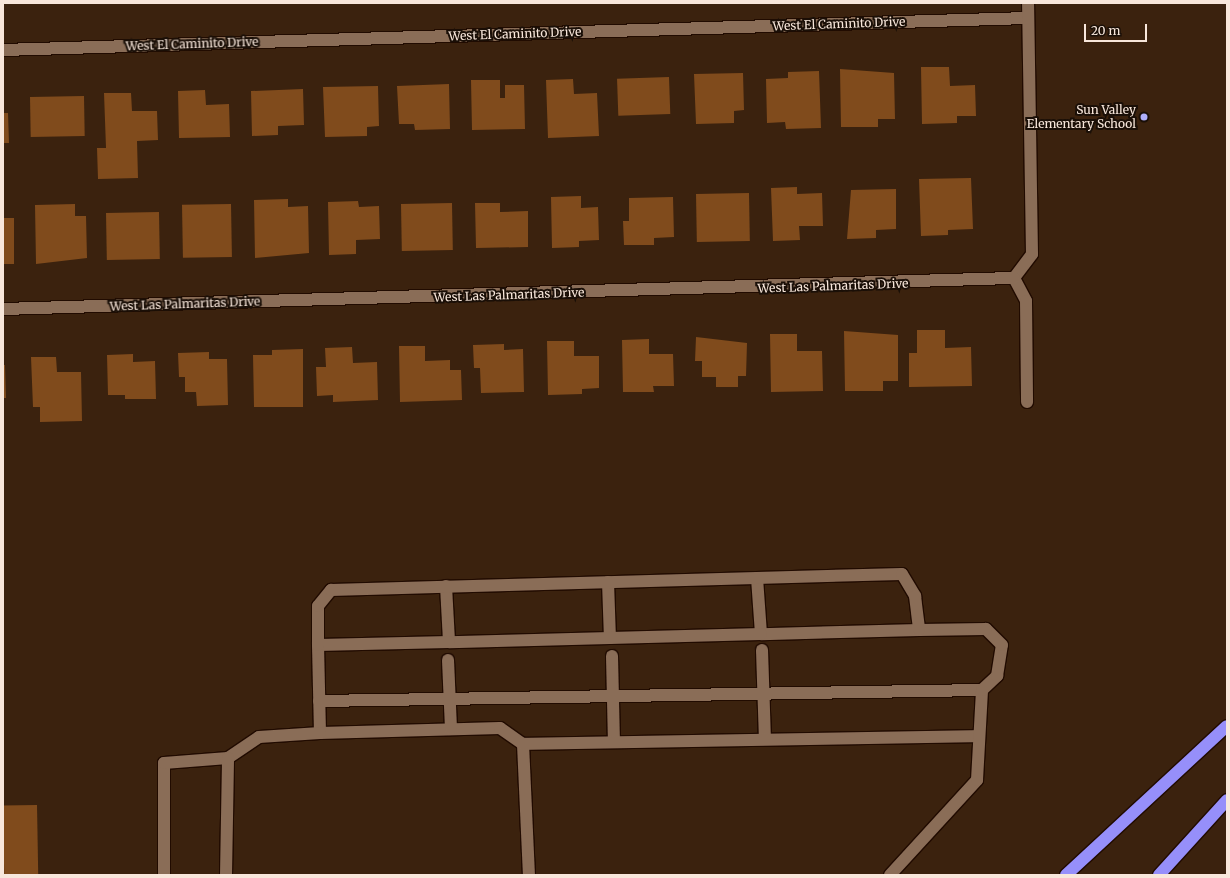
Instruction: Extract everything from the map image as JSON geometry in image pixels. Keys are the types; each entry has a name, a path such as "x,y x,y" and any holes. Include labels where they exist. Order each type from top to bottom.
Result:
{"highway":[{"path":"1066,875 1227,726"},
{"path":"1159,875 1227,800"}],"street":[{"path":"1027,402 1026,301 1014,278 1032,254 1028,3"},
{"name":"West El Caminito Drive","path":"3,50 1028,18"},
{"name":"West Las Palmaritas Drive","path":"3,309 1014,278"},
{"path":"320,733 318,606 331,590 902,574 915,596 919,630"},
{"path":"757,578 761,634"},
{"path":"608,582 610,638"},
{"path":"446,586 449,642"},
{"path":"318,645 986,628 1002,645 997,676 982,690 319,701"},
{"path":"762,650 765,739"},
{"path":"612,656 614,742"},
{"path":"448,660 451,729"},
{"path":"890,875 978,780 982,690"},
{"path":"164,875 164,763 228,758 259,737 320,733 500,728 523,744 979,736"},
{"path":"523,744 529,875"},
{"path":"226,875 228,758"}],"building":[{"path":"921,67 949,67 950,86 975,85 976,116 957,116 957,123 922,124"},
{"path":"840,69 894,73 895,119 878,119 878,127 841,127"},
{"path":"819,71 821,128 786,129 785,122 767,123 766,79 788,78 788,72"},
{"path":"743,73 744,110 734,111 734,123 696,124 694,74"},
{"path":"669,77 670,114 618,116 617,79"},
{"path":"573,79 574,94 597,93 599,136 548,138 546,80"},
{"path":"471,80 500,80 500,98 505,98 505,85 524,85 525,129 472,130"},
{"path":"449,84 450,129 415,130 414,124 399,124 397,86"},
{"path":"378,86 379,126 367,127 367,136 325,137 323,87"},
{"path":"303,89 304,125 278,126 278,135 252,136 251,91"},
{"path":"205,90 206,105 229,104 230,137 179,138 178,91"},
{"path":"104,93 131,93 132,111 157,111 158,140 137,141 138,178 98,179 97,148 106,148"},
{"path":"84,96 85,136 31,137 30,97"},
{"path":"3,113 8,113 9,143 3,143"},
{"path":"971,178 973,229 948,230 948,235 921,236 919,179"},
{"path":"797,187 797,194 822,193 823,226 799,226 800,240 773,241 771,188"},
{"path":"896,189 896,229 876,230 876,238 847,239 851,190"},
{"path":"749,193 750,241 697,242 696,194"},
{"path":"581,196 581,208 598,207 599,240 579,241 579,247 552,248 551,197"},
{"path":"673,197 674,237 654,238 654,245 624,245 623,221 629,221 629,198"},
{"path":"288,199 288,207 308,206 309,253 255,258 254,200"},
{"path":"358,201 359,207 379,206 380,239 356,240 356,254 329,255 328,202"},
{"path":"452,203 453,250 402,251 401,204"},
{"path":"475,203 500,203 500,212 528,211 528,247 476,248"},
{"path":"75,204 75,216 86,216 87,258 36,264 35,205"},
{"path":"231,204 232,257 183,258 182,205"},
{"path":"159,212 160,259 107,260 106,213"},
{"path":"3,218 14,218 14,264 3,264"},
{"path":"917,330 945,330 945,348 971,347 972,386 909,387 909,353 917,353"},
{"path":"844,331 898,335 898,381 883,381 883,391 845,391"},
{"path":"770,334 797,334 797,351 822,351 823,391 771,392"},
{"path":"696,337 747,343 746,376 738,376 738,387 716,387 716,377 702,377 702,361 695,361"},
{"path":"649,339 649,354 673,354 674,386 653,386 654,392 623,392 622,340"},
{"path":"547,341 574,341 574,356 599,356 599,388 582,389 582,394 548,395"},
{"path":"504,344 504,350 523,349 524,392 481,393 480,368 474,368 473,345"},
{"path":"399,346 425,346 425,361 450,360 450,370 461,370 462,400 400,402"},
{"path":"352,347 353,363 377,362 378,400 333,402 333,395 317,396 316,367 326,367 325,348"},
{"path":"303,349 303,407 254,407 253,355 272,355 272,350"},
{"path":"209,352 209,359 227,359 228,405 197,406 196,392 185,392 185,377 179,377 178,353"},
{"path":"133,354 133,362 155,361 156,399 125,399 125,395 108,395 107,355"},
{"path":"31,357 56,357 57,372 81,372 82,421 40,422 40,407 33,407"},
{"path":"3,365 5,365 6,398 3,398"},
{"path":"37,805 38,875 4,875 3,806"}],"place":[{"name":"Sun Valley Elementary School","path":"1144,117"}]}
